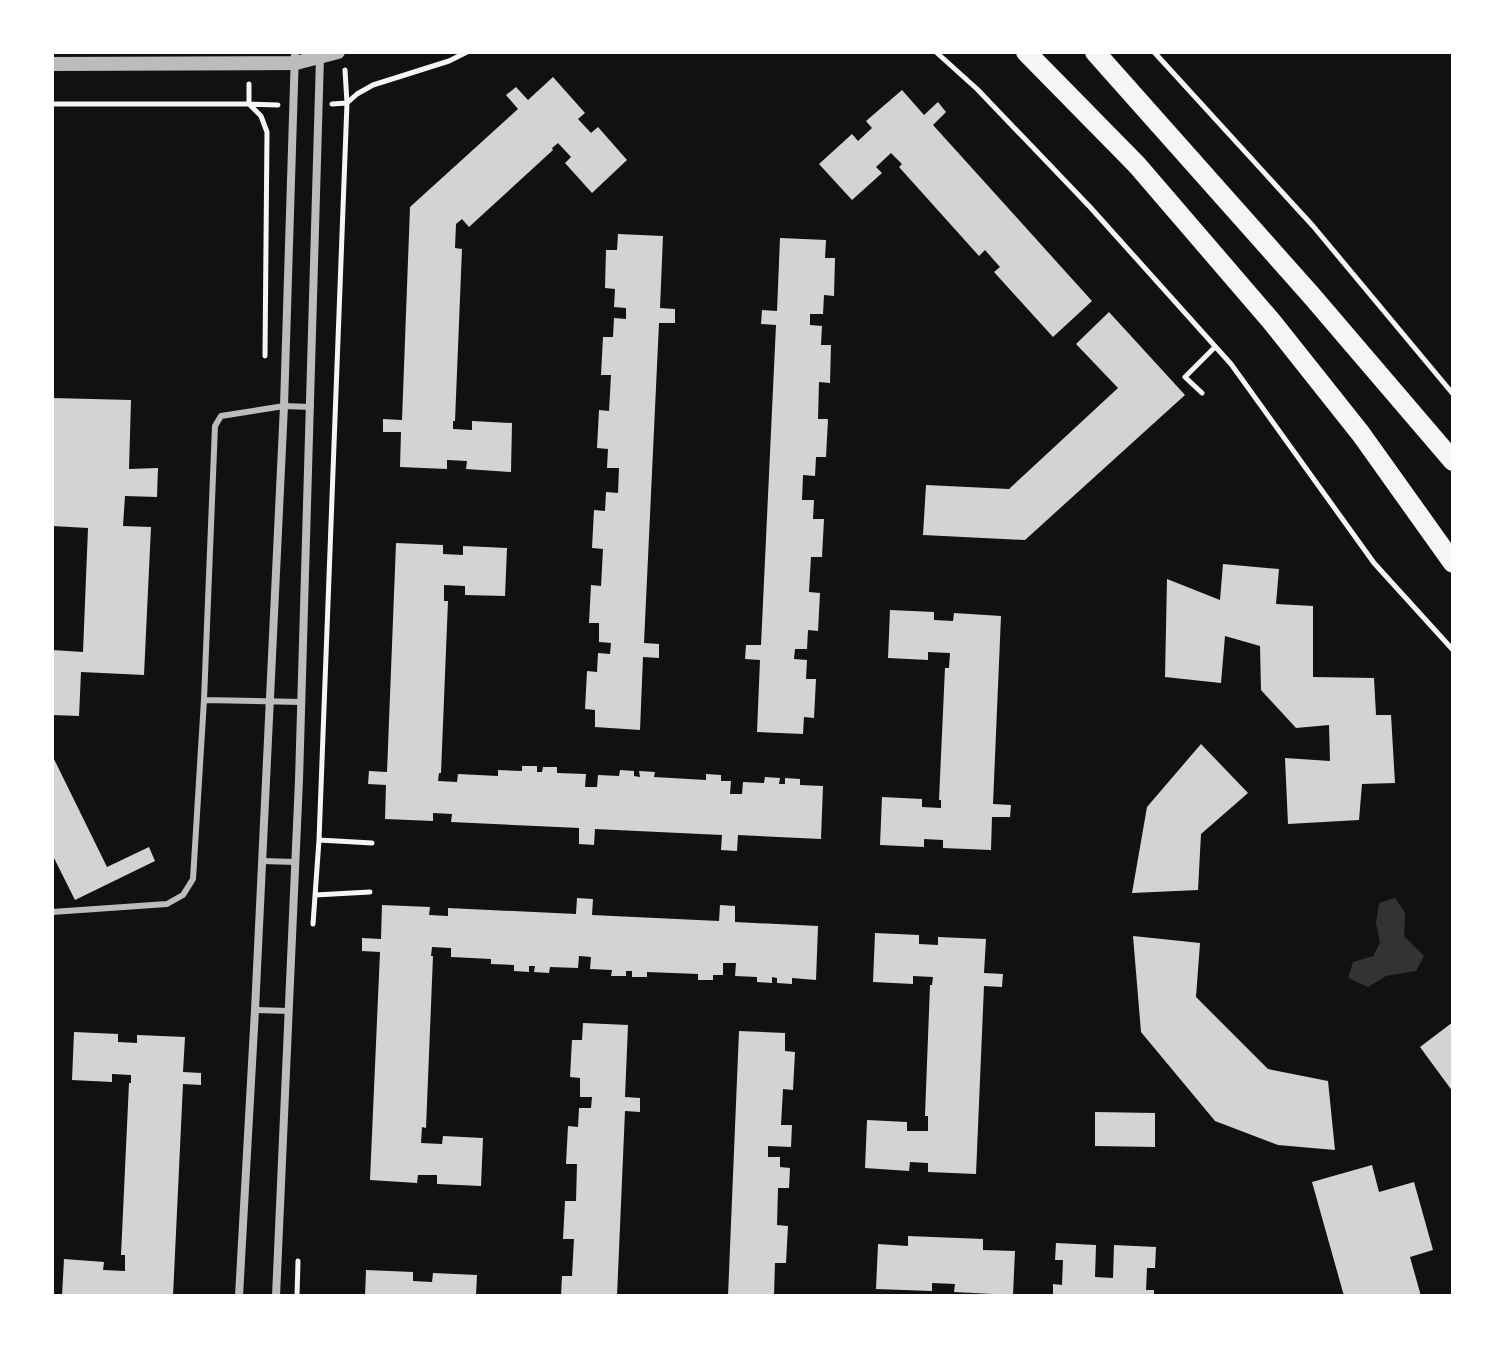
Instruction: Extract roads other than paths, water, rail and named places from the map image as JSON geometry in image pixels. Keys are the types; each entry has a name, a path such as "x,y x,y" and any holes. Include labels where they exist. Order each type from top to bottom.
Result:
{"main road":[{"path":"1026,52 1137,165 1272,322 1361,434 1453,563"},
{"path":"1095,52 1311,295 1453,461"}],"street":[{"path":"276,1296 302,702 320,55"},
{"path":"52,64 320,55 341,58"},
{"path":"239,1296 284,406 295,58"}],"lane":[{"path":"52,912 167,904 183,895 193,879 215,426 221,416 284,406 311,407"},
{"path":"204,700 302,702"},
{"path":"262,861 296,862"},
{"path":"255,1010 289,1011"}]}
